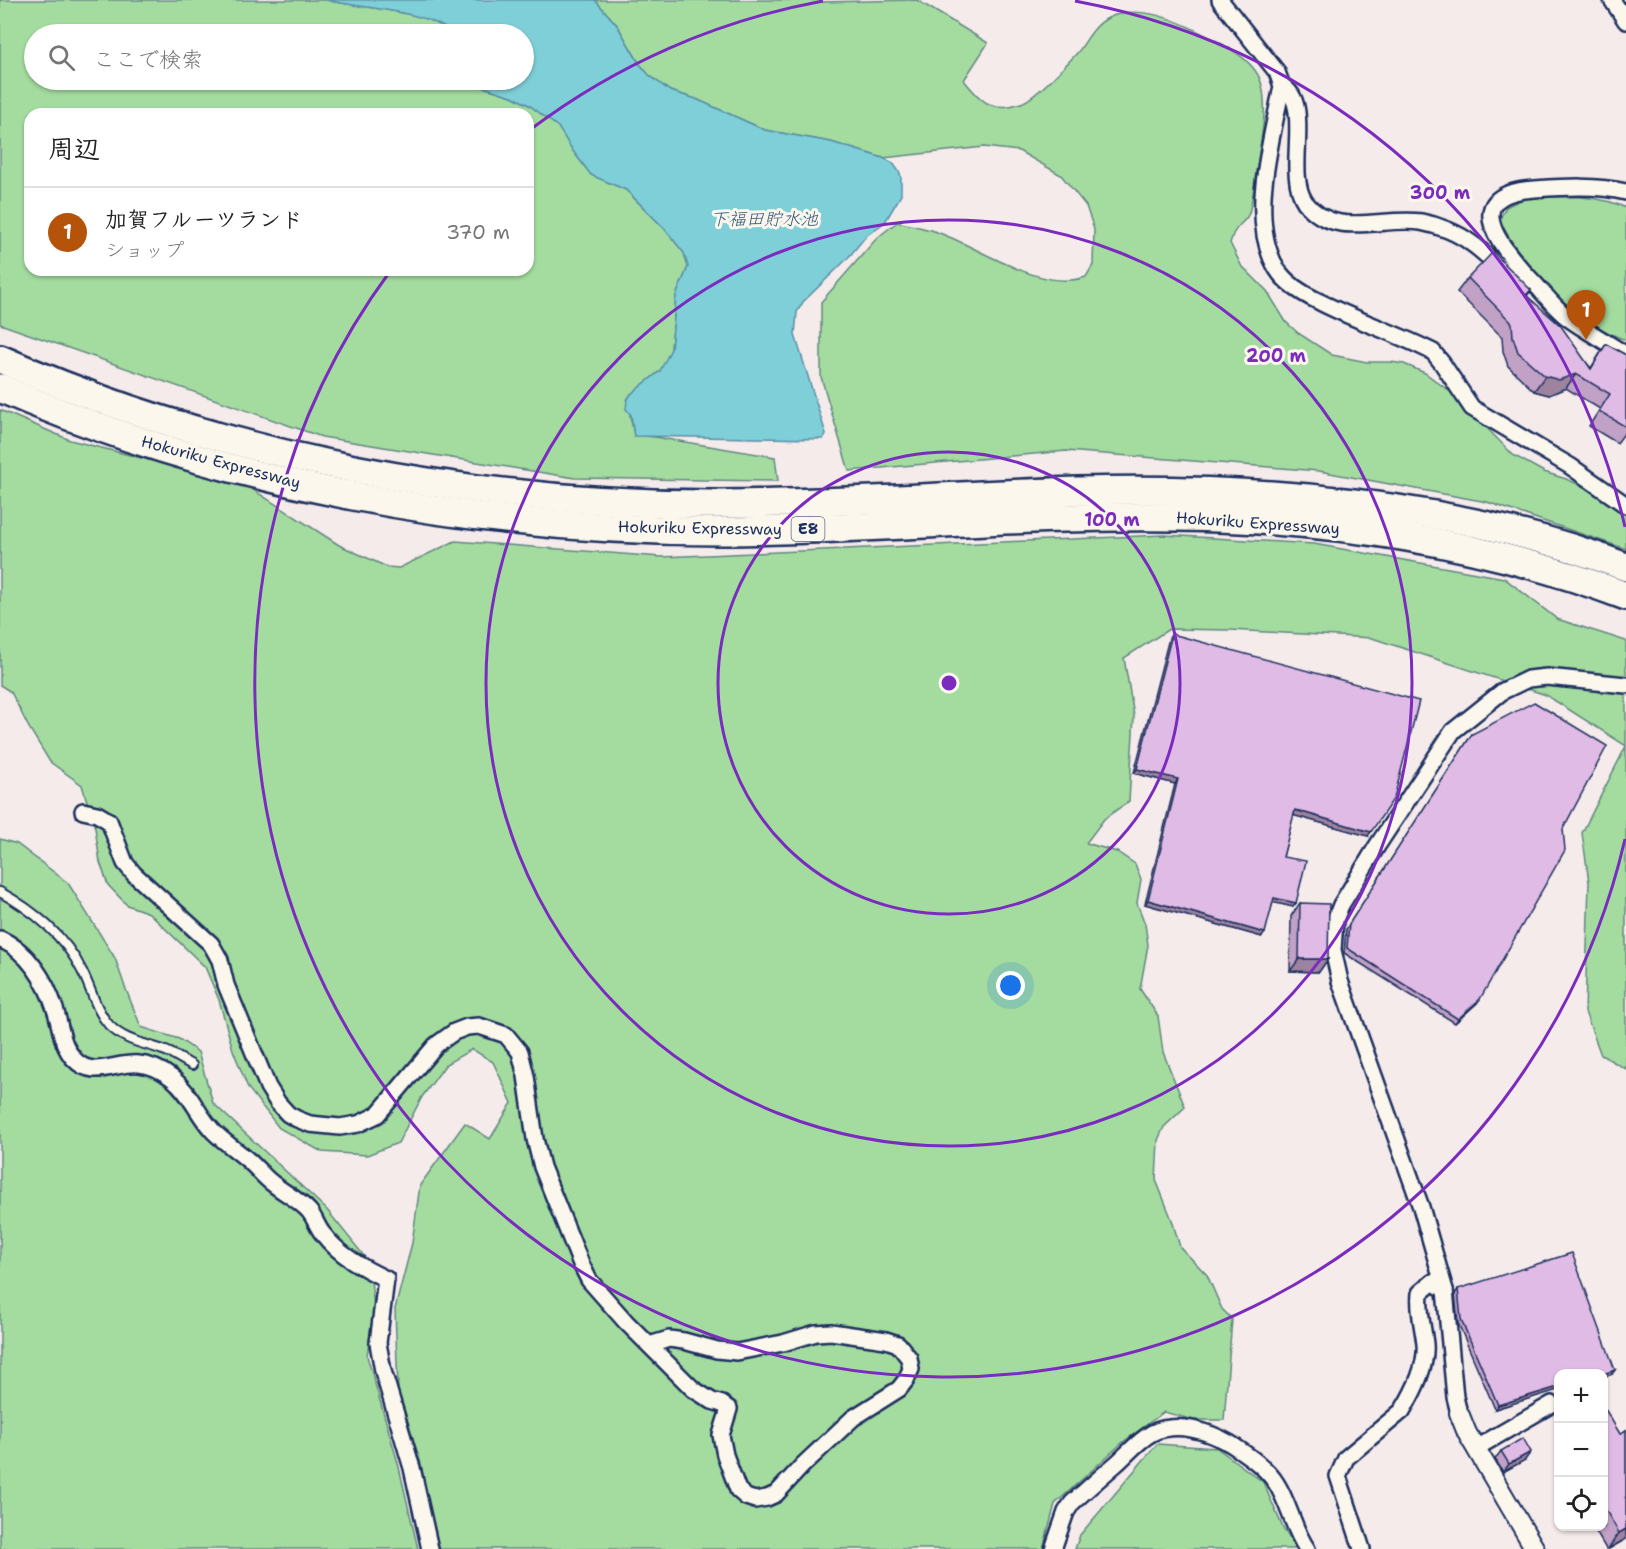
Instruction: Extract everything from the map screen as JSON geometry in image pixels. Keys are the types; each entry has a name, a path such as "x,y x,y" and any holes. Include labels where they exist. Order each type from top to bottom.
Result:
{"highway":[{"name":"Hokuriku Expressway","path":"0,358 33,373 109,401 195,429 337,465 438,483 628,502 717,504 807,503 1079,491 1176,490 1268,494 1358,504 1443,517 1529,537 1626,567"},
{"name":"Hokuriku Expressway","path":"0,388 67,415 195,457 341,493 437,509 531,521 632,529 720,531 1083,518 1179,517 1267,520 1439,543 1525,562 1626,596"}],"street":[{"path":"1220,0 1277,72 1282,86 1269,153 1263,201 1265,234 1269,249 1278,270 1286,280 1299,291 1321,303 1432,352 1472,408 1570,466 1626,504"},
{"path":"1612,0 1626,21"},
{"path":"1282,86 1289,90 1296,107 1296,171 1299,190 1315,212 1347,225 1395,220 1439,226 1470,241 1515,277 1532,281"},
{"path":"1626,192 1577,187 1520,190 1501,197 1492,209 1491,226 1503,248 1566,316 1626,355"},
{"path":"1535,1549 1467,1433 1459,1413 1455,1397 1445,1290 1421,1207 1340,981 1333,950 1335,920 1341,905 1377,846 1453,731 1478,710 1503,691 1528,679 1547,677 1626,685"},
{"path":"83,811 109,820 125,863 134,874 211,944 220,960 226,985 268,1087 278,1104 288,1114 310,1124 340,1127 358,1124 377,1115 436,1045 454,1032 467,1027 479,1026 506,1035 520,1052 529,1089 534,1138 542,1167 581,1264 590,1280 649,1345 693,1389 729,1409 721,1435 725,1455 738,1490 746,1497 755,1500 776,1494 853,1418 899,1389 911,1369 909,1358 898,1344 846,1333 816,1333 783,1343 737,1352 669,1339 649,1345"},
{"path":"0,939 28,959 43,980 55,1009 63,1042 74,1060 86,1068 101,1070 138,1064 157,1068 173,1079 189,1095 212,1131 272,1183 310,1212 323,1234 339,1251 386,1279 378,1343 383,1371 412,1468 430,1549"},
{"path":"1362,1549 1338,1476 1346,1458 1402,1411 1408,1401 1422,1368 1426,1347 1419,1307 1420,1293 1433,1282 1445,1290"},
{"path":"1476,1448 1552,1404"},
{"path":"1053,1549 1066,1512 1072,1503 1143,1440 1163,1429 1179,1427 1198,1431 1226,1442 1262,1468 1275,1481 1307,1549"}],"lane":[{"path":"0,892 44,922 64,945 82,971 98,1011 110,1026 129,1039 165,1050 192,1065"}],"green space":[{"path":"0,0 326,0 410,14 437,24 24,24 24,90 493,90 512,96 533,108 24,108 24,276 534,276 534,109 559,127 591,175 626,190 664,228 684,253 688,267 676,296 671,349 667,360 660,371 631,394 627,400 634,435 775,457 778,481 575,478 322,437 0,324"},
{"path":"595,0 819,0 821,2 917,0 988,43 964,80 982,100 1002,107 1021,103 1034,95 1078,52 1099,25 1118,14 1139,12 1161,16 1221,43 1241,56 1257,73 1264,100 1263,128 1251,206 1248,215 1234,232 1230,243 1241,265 1267,291 1286,322 1298,333 1332,355 1367,362 1404,364 1425,373 1456,396 1513,455 1544,472 1608,497 1626,511 1626,549 1487,502 1319,471 1066,451 849,471 821,377 821,302 877,238 897,222 937,232 1032,274 1050,279 1069,280 1086,277 1093,265 1094,229 1086,206 1061,175 1019,151 984,147 883,158 831,142 765,130 696,99 670,91 649,75 639,63 617,25"},
{"path":"1526,197 1590,198 1626,208 1626,340 1585,320 1542,280 1521,255 1500,219 1506,207"},
{"path":"0,410 70,440 244,484 339,545 387,567 399,568 455,541 661,557 1164,535 1314,544 1504,578 1557,619 1626,641 1626,746 1546,695 1372,638 1169,629 1124,658 1134,716 1129,801 1104,819 1086,843 1117,852 1135,864 1141,879 1137,903 1145,924 1148,945 1140,989 1158,1016 1163,1052 1185,1107 1164,1127 1158,1140 1156,1180 1180,1247 1207,1275 1222,1309 1232,1319 1224,1420 1194,1420 1164,1412 1123,1442 1055,1504 1043,1549 437,1549 421,1464 398,1390 395,1309 412,1243 420,1185 465,1123 490,1139 512,1103 493,1062 472,1049 446,1064 422,1097 398,1143 367,1155 322,1152 279,1128 248,1088 233,1050 219,1000 205,967 149,913 127,905 108,885 100,862 95,828 82,785 50,762 11,692 0,685"},
{"path":"1626,746 1626,1069 1601,1055 1585,1012 1589,882 1582,833"},
{"path":"0,839 17,844 68,883 115,958 141,1027 179,1039 198,1052 213,1103 327,1210 369,1262 374,1307 367,1356 398,1463 418,1549 0,1549"},
{"path":"1157,1444 1217,1448 1263,1482 1284,1530 1298,1549 1075,1549 1080,1535"}],"water":[{"name":"下福田貯水池","path":"326,0 595,0 617,25 639,63 649,75 670,91 696,99 765,130 831,142 893,163 900,173 901,195 885,222 866,236 848,258 803,302 797,312 795,335 826,434 823,439 634,436 631,415 626,409 627,400 631,394 660,371 671,349 676,296 688,267 684,253 664,228 626,190 591,175 558,127 529,105 493,90 534,90 534,24 437,24 411,15"}],"building":[{"path":"1493,252 1531,290 1526,295 1561,326 1591,369 1606,344 1626,355 1626,427 1599,411 1610,394 1576,374 1559,380 1545,376 1518,352 1513,337 1512,323 1468,278"},
{"path":"1172,634 1419,701 1394,798 1371,832 1295,810 1283,857 1306,861 1296,903 1274,898 1265,933 1148,900 1178,779 1137,769"},
{"path":"1534,702 1607,746 1563,829 1565,850 1480,999 1458,1019 1347,948 1349,924 1472,734"},
{"path":"1300,903 1329,904 1328,959 1299,959"},
{"path":"1572,1253 1615,1370 1608,1372 1608,1369 1554,1369 1554,1388 1498,1405 1461,1319 1458,1289"},
{"path":"1608,1414 1620,1434 1626,1430 1626,1529 1619,1533 1608,1514"},
{"path":"1523,1438 1531,1452 1509,1464 1501,1451"}],"place":[{"name":"加賀フルーツランド","path":"1586,340"}]}
